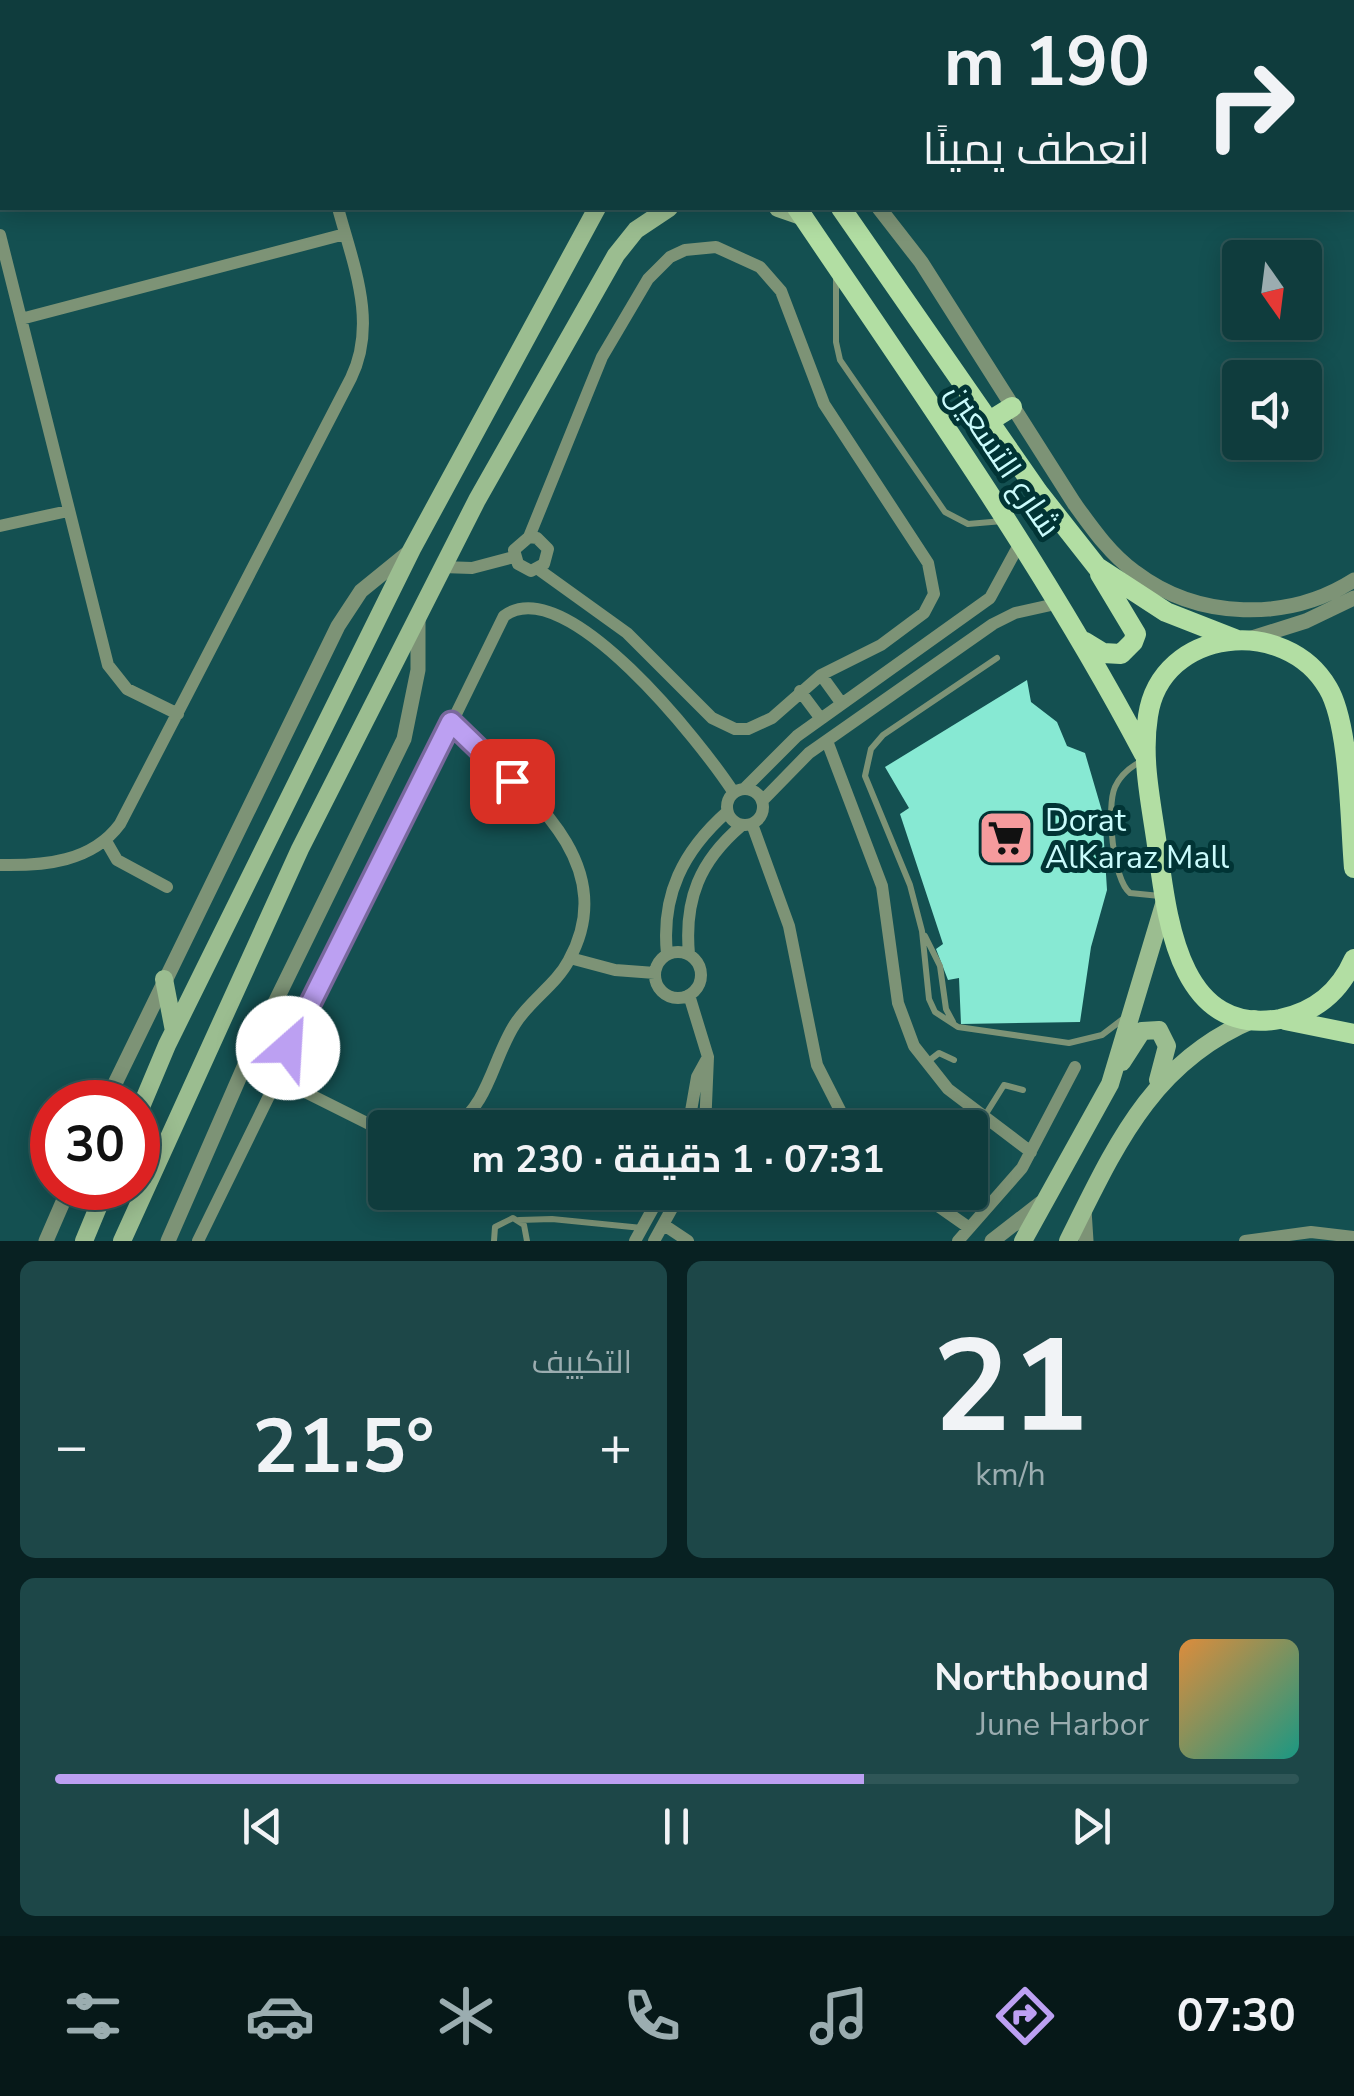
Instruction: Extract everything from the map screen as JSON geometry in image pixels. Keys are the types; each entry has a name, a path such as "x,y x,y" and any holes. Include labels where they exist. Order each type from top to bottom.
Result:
{"main road":[{"path":"153,1080 412,549 596,210"},
{"path":"122,1241 300,849 442,567 616,254 636,230 666,210"},
{"name":"شارع التسعين","path":"842,210 1038,492 1097,567 1166,612 1290,650 1313,667 1329,689 1339,715 1354,858"},
{"name":"شارع التسعين","path":"801,212 1022,540 1084,641 1145,757"},
{"path":"991,420 1012,407"},
{"path":"1084,641 1112,655 1128,649 1136,634 1097,567"},
{"path":"1242,638 1194,652 1162,681 1149,707 1145,757 1164,899 1176,948 1196,988 1212,1003 1254,1019 1278,1019 1354,1034"},
{"path":"1110,1084 1164,899"},
{"path":"1278,1019 1318,1005 1334,991 1354,960"},
{"path":"164,979 174,1031"},
{"path":"1068,1241 1133,1119 1157,1086 1192,1053 1254,1019"},
{"path":"1023,1241 1138,1036 1154,1028 1167,1040 1157,1086"},
{"path":"84,1241 97,1210"}],"street":[{"path":"0,865 78,856 106,841 120,824 178,714 357,367 364,316 339,210"},
{"path":"882,210 921,262 1100,538 1134,572 1170,593 1218,607 1269,610 1316,599 1354,580"},
{"path":"20,319 345,234"},
{"path":"0,235 68,511 114,676 127,689 178,714"},
{"path":"529,537 533,516 578,423 602,356 648,278 670,256 685,250 732,251 760,267 781,291 824,404 933,572 934,594 924,613 882,645 821,675 761,725 723,725 627,634 538,569 523,569 514,557 517,544 529,537 537,538 548,549 544,564 538,569"},
{"path":"0,526 68,511"},
{"path":"654,973 667,954 666,918 674,883 690,851 726,812 739,791 783,748 990,598 1022,540"},
{"path":"116,1080 338,626 361,591 412,549"},
{"path":"442,567 465,569 514,557"},
{"path":"1242,638 1306,621 1354,598"},
{"path":"654,973 662,992 675,997 689,994 700,978 698,964 689,954 687,921 693,888 718,847 762,815 762,801 796,764 1004,618 1060,603"},
{"path":"200,1240 275,1077 504,616 523,605 546,607 607,650 656,693 739,791 762,801"},
{"path":"168,1241 247,1060 404,739 418,670 418,618"},
{"path":"821,675 842,704"},
{"path":"800,690 821,719"},
{"path":"451,722 552,820 573,848 585,898 582,929 570,958 517,1020 478,1103 471,1110"},
{"path":"827,740 876,864 888,908 898,1003 926,1064 974,1110"},
{"path":"1348,795 1354,774"},
{"path":"726,812 747,825 789,926 817,1065 840,1110"},
{"path":"106,841 117,860 167,887"},
{"path":"667,954 689,954"},
{"path":"570,958 615,970 654,973"},
{"path":"689,994 708,1057 705,1110"},
{"path":"691,1110 697,1078 708,1057"},
{"path":"958,1241 1012,1183 1075,1067"},
{"path":"275,1077 368,1124"},
{"path":"988,1121 1031,1152"},
{"path":"992,1241 1041,1203"},
{"path":"46,1241 59,1210"},
{"path":"638,1235 652,1210"},
{"path":"654,1241 671,1210"},
{"path":"944,1210 968,1227"},
{"path":"1084,1210 1086,1241"},
{"path":"664,1225 688,1241"},
{"path":"1245,1241 1311,1232 1354,1237"}],"lane":[{"path":"836,264 836,342 844,367 944,512 982,526 1008,520"},
{"path":"997,658 883,735 867,758 867,785 903,861 922,930 932,1006 958,1027 1076,1043 1102,1036 1130,1012"},
{"path":"1145,757 1126,770 1112,799 1118,873 1130,894 1164,899"},
{"path":"922,930 940,966 948,1016 958,1027"},
{"path":"926,1064 940,1053 954,1060"},
{"path":"988,1111 1004,1085 1023,1090"},
{"path":"494,1241 500,1222 519,1220 552,1219 638,1235"},
{"path":"519,1220 528,1231 527,1241"}],"building":[{"name":"Dorat AlKaraz Mall","path":"1027,680 1031,702 1057,722 1067,746 1085,753 1102,811 1107,890 1091,947 1080,1022 961,1024 959,978 948,980 936,949 943,944 900,814 909,808 885,767"}],"place":[{"name":"Dorat AlKaraz Mall","path":"1006,838"}],"route":[{"path":"288,1048 451,722 512,781"}]}
